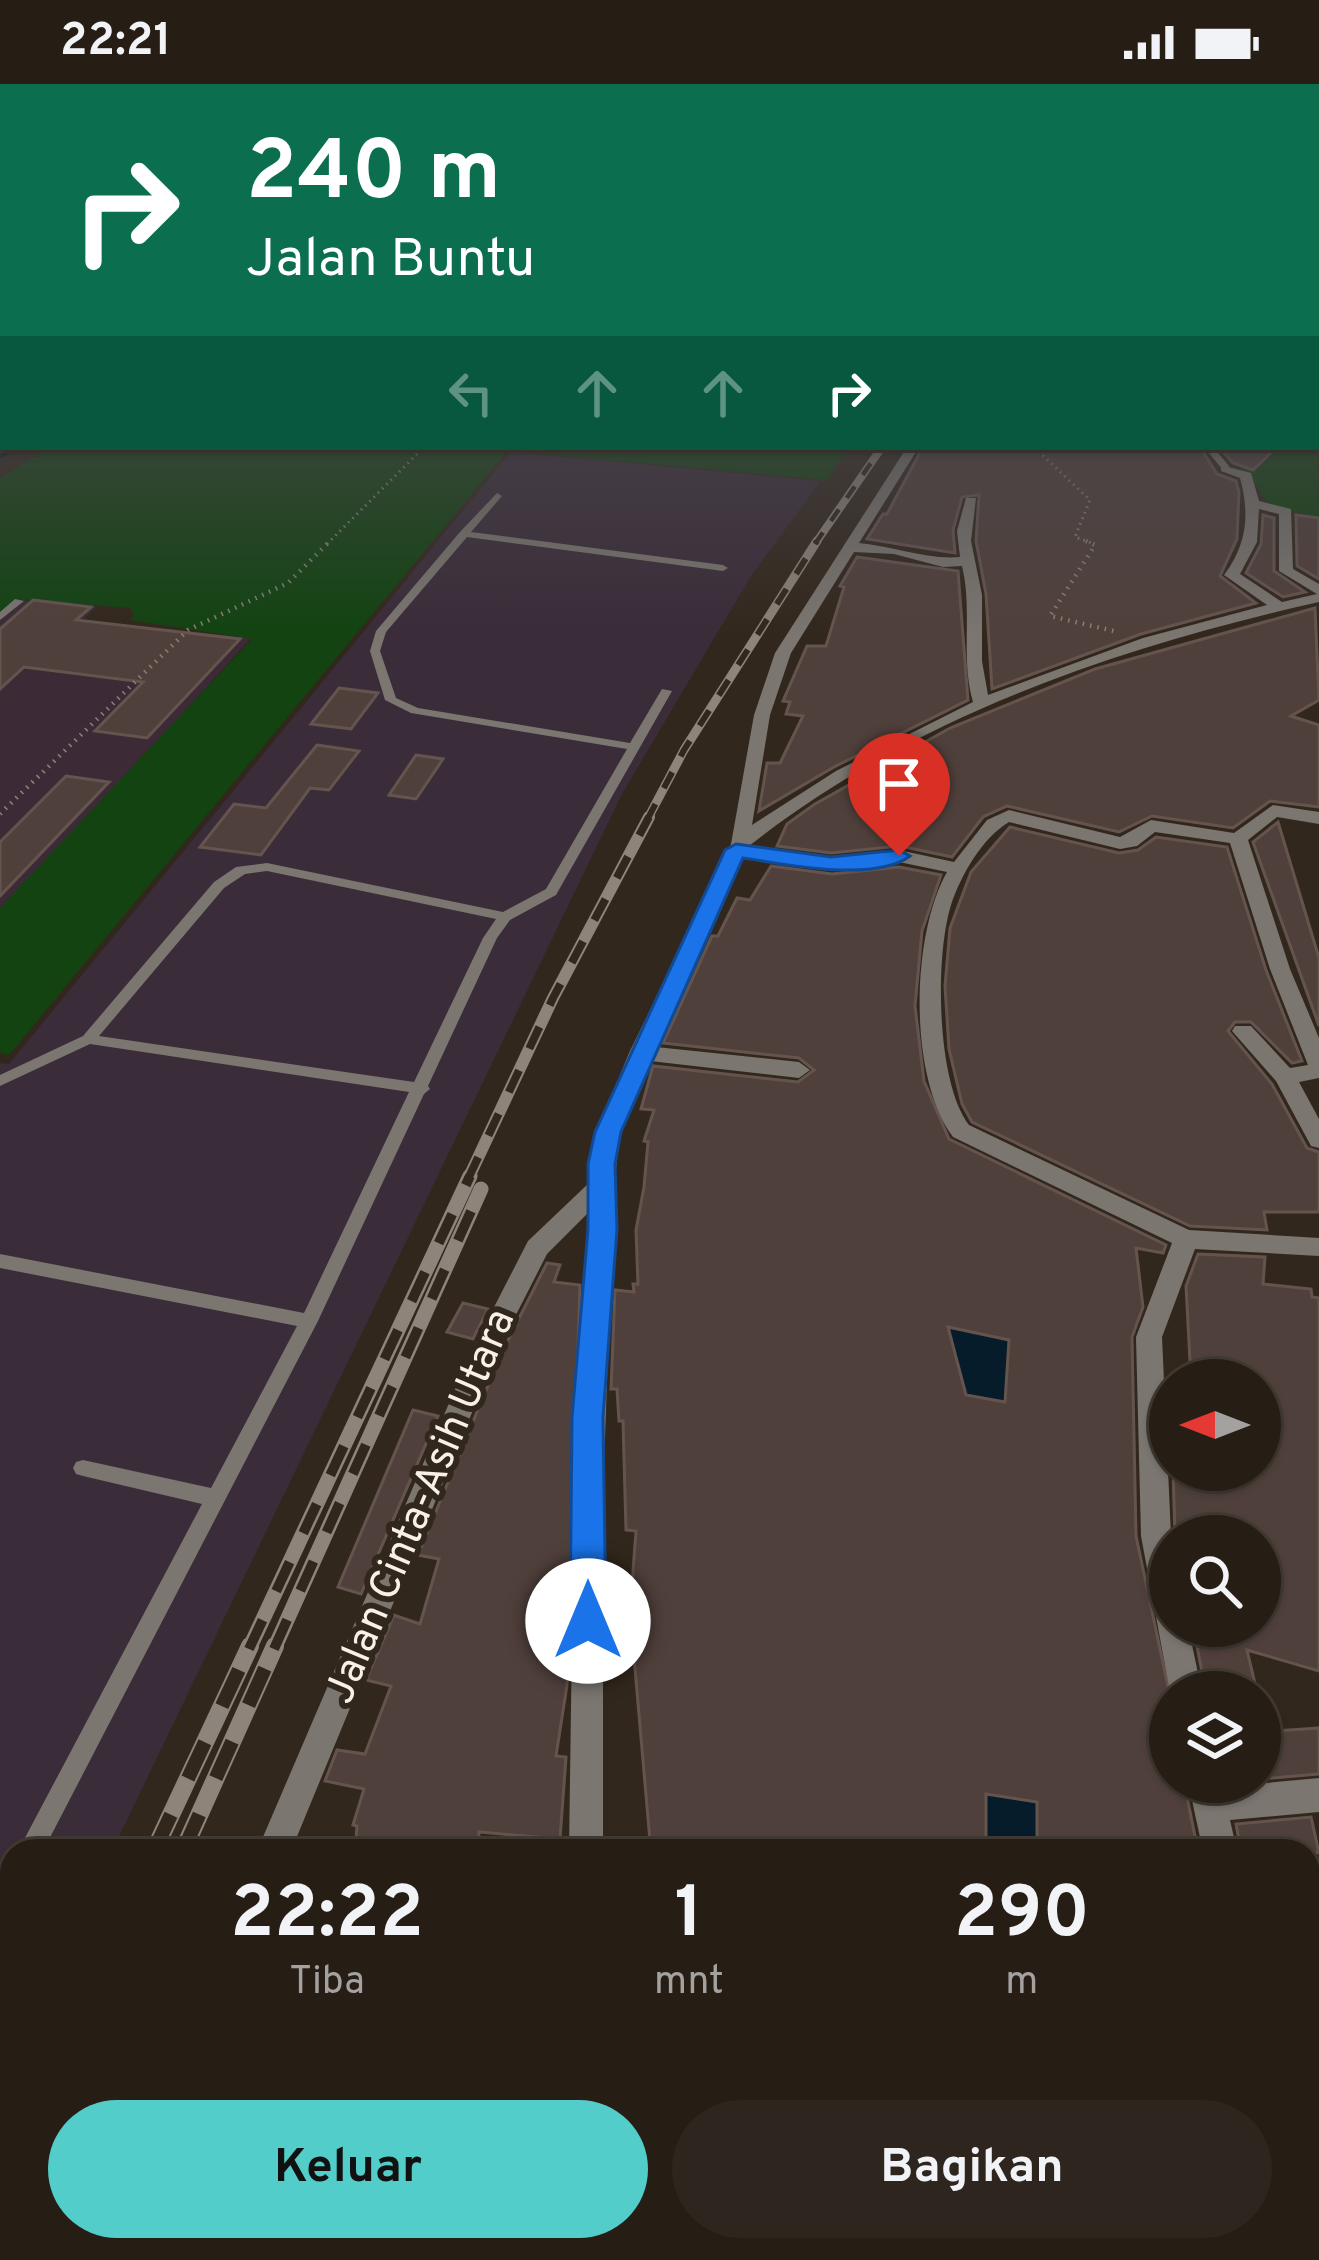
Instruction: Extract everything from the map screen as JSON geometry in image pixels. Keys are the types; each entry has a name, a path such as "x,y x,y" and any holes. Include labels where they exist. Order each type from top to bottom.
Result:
{"street":[{"path":"586,1839 587,1418 608,1132 738,848 762,715 777,668 911,450"},
{"path":"1232,470 1246,476 1255,504 1244,562 1231,575 1279,606"},
{"path":"971,501 962,526 964,561 975,593 972,669 981,701"},
{"path":"1255,504 1286,512 1286,571 1319,594"},
{"path":"849,547 896,550 940,563 964,561"},
{"path":"738,848 808,794 981,701 1149,639 1319,594"},
{"path":"1319,818 1269,812 1238,839 1151,826 1130,842 1120,843 1004,816 957,868 938,918 932,978 947,1116 961,1131 1186,1240 1319,1246"},
{"path":"1238,839 1280,969 1319,1067 1285,1077"},
{"path":"738,848 824,864 899,856 957,868"},
{"path":"1243,1031 1285,1077 1319,1140"},
{"path":"640,1054 799,1070"},
{"name":"Jalan Cinta-Asih Utara","path":"279,1839 484,1352 538,1248 602,1185"},
{"path":"1155,1515 1149,1337 1186,1240"},
{"path":"1281,1794 1319,1795"},
{"path":"1210,1803 1218,1839"}],"lane":[{"path":"1211,450 1232,470"},
{"path":"496,496 397,609 376,642 376,656 393,703 410,710 635,746"},
{"path":"463,534 723,568"},
{"path":"0,616 19,601"},
{"path":"36,1839 309,1321 422,1089 457,1004 505,917 551,892 666,691"},
{"path":"0,1082 88,1040 223,881 248,868 267,867 505,917"},
{"path":"88,1040 422,1089"},
{"path":"0,1261 309,1321"},
{"path":"83,1468 216,1498"}],"path":[{"path":"0,814 188,630 288,583 421,450"},
{"path":"1037,450 1090,500 1075,537 1095,545 1050,616 1149,639"}],"shaded area":[{"path":"511,452 821,481 751,576 622,794 118,1839 0,1839 0,1063 9,1064"},
{"path":"15,600 96,607 83,620 251,638 0,915 0,612"}],"green space":[{"path":"46,450 847,450 827,480 507,451 9,1055 0,1053 0,908 252,639 130,620 134,614 130,608 22,600 0,615 0,478"},
{"path":"1219,450 1318,450 1319,518 1269,505 1246,471"}],"building":[{"path":"921,450 1202,450 1217,474 1236,481 1239,492 1237,539 1220,576 1256,603 1141,634 992,689 986,594 976,541 979,495 962,497 953,530 955,553 867,539 887,514"},
{"path":"1222,450 1274,450 1253,470 1233,463"},
{"path":"1263,515 1274,518 1274,571 1305,592 1283,597 1246,573 1261,544"},
{"path":"1296,515 1319,518 1319,579 1297,566"},
{"path":"857,557 958,571 968,700 834,767 759,811 767,763 780,763 803,716 786,714 790,702 783,701 807,646 826,646 844,587 840,586"},
{"path":"33,600 91,607 76,620 240,639 147,738 95,731 143,682 24,667 0,689 0,629"},
{"path":"1315,608 1319,700 1291,716 1319,725 1319,807 1270,801 1233,828 1152,816 1119,832 1007,806 983,817 952,857 900,846 831,853 777,846 787,824 815,804 950,728 1095,669"},
{"path":"339,688 378,693 351,729 311,724"},
{"path":"317,745 359,751 329,790 310,788 261,855 200,847 234,804 266,808"},
{"path":"416,755 443,759 416,799 389,795"},
{"path":"66,776 109,782 0,896 0,842"},
{"path":"1278,822 1319,958 1319,1026 1253,842"},
{"path":"1010,827 1119,853 1138,850 1156,837 1227,847 1266,970 1302,1061 1292,1063 1251,1022 1235,1022 1228,1031 1272,1084 1307,1148 1319,1152 1319,1212 1264,1212 1267,1230 1190,1226 972,1122 962,1104 949,1049 945,986 950,928 971,872"},
{"path":"771,866 832,874 899,867 941,875 922,931 915,1006 924,1081 949,1139 1166,1245 1163,1253 1136,1248 1143,1307 1132,1337 1136,1536 1149,1597 1149,1647 1160,1647 1165,1671 1149,1671 1149,1803 1188,1803 1196,1839 1037,1839 1037,1802 986,1794 986,1839 650,1839 630,1611 636,1531 626,1530 623,1421 619,1421 617,1389 611,1389 615,1290 634,1292 633,1284 638,1284 636,1230 644,1187 648,1142 644,1141 654,1110 641,1109 653,1066 798,1082 814,1070 799,1058 663,1043 712,936 718,936 737,898 750,900","holes":["948,1327 1009,1340 1005,1402 966,1395"]},
{"path":"1198,1254 1265,1257 1263,1284 1311,1289 1312,1297 1319,1298 1319,1671 1247,1650 1252,1671 1202,1671 1197,1647 1281,1647 1281,1515 1174,1515 1174,1491 1281,1491 1281,1359 1190,1359 1186,1286"},
{"path":"547,1263 560,1265 554,1282 580,1285 567,1685 556,1756 566,1757 560,1839 479,1832 479,1839 356,1839 357,1826 353,1825 364,1789 325,1781 337,1750 365,1754 391,1686 366,1680 394,1615 420,1624 439,1559 418,1555 501,1354"},
{"path":"463,1303 488,1309 473,1339 447,1332"},
{"path":"413,1410 438,1416 361,1594 338,1587"},
{"path":"1319,1728 1319,1774 1281,1777 1281,1731"},
{"path":"1311,1817 1316,1839 1239,1839 1236,1824"}],"waterway":[{"path":"943,1266 977,1339 994,1439 1009,1463"},
{"path":"1013,1839 1038,1731"}],"railway":[{"path":"816,542 880,450"},
{"path":"647,820 684,750 816,542"},
{"path":"468,1179 553,998 649,817"},
{"path":"249,1649 470,1176"},
{"path":"274,1649 481,1189"},
{"path":"160,1839 250,1646"},
{"path":"188,1839 275,1646"}],"route":[{"path":"588,1621 587,1418 602,1229 601,1164 608,1132 736,850 831,864 899,856"}]}
